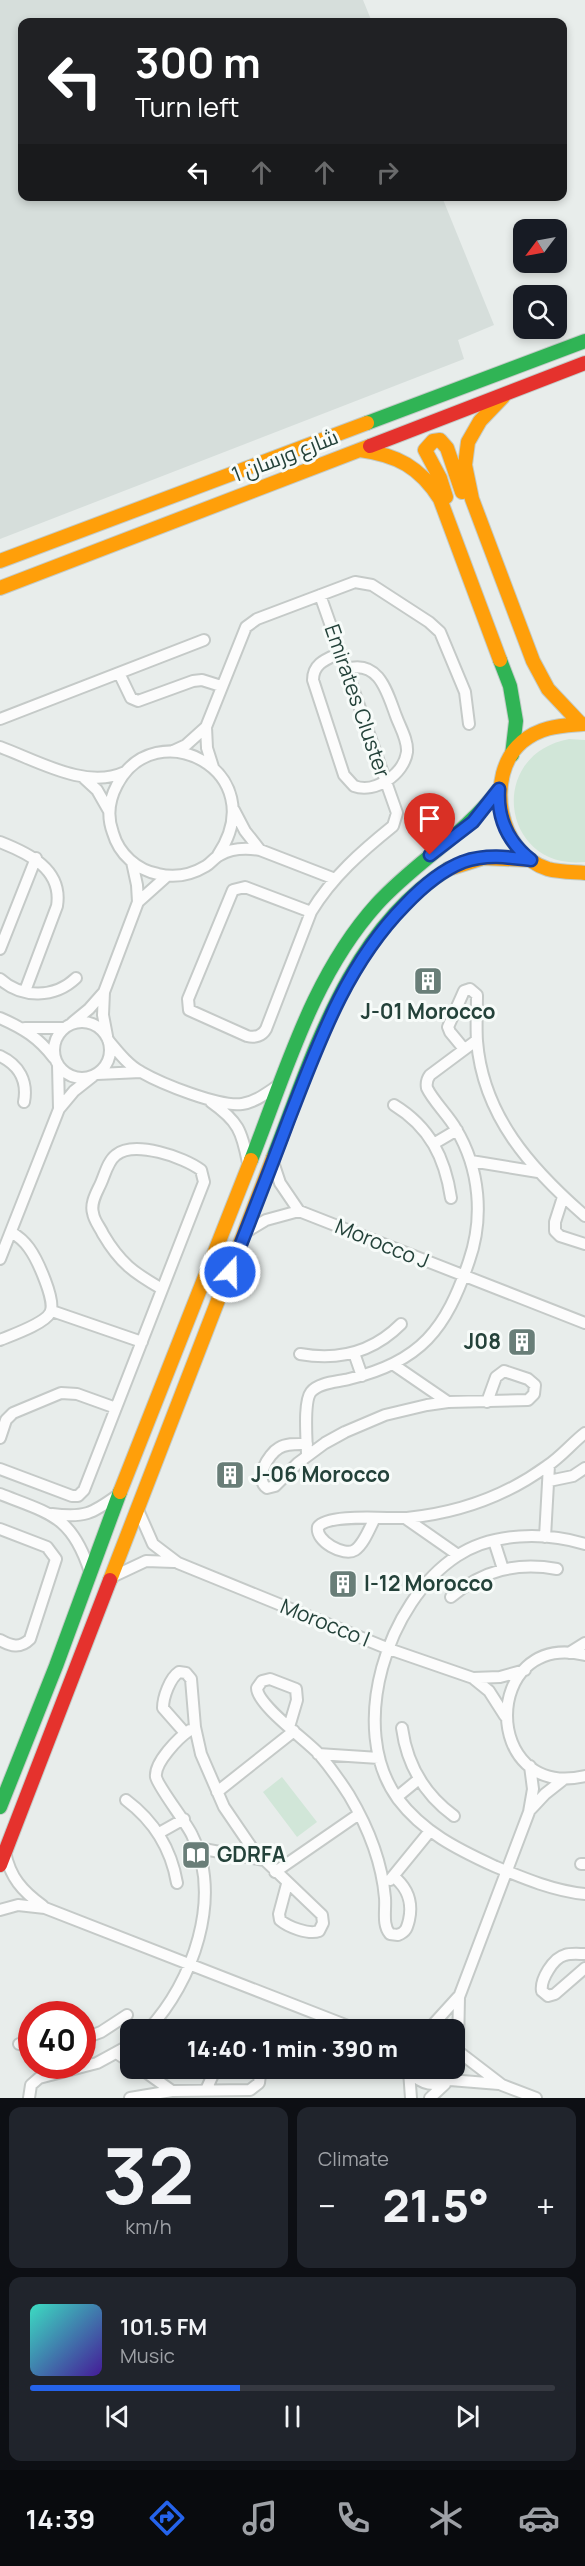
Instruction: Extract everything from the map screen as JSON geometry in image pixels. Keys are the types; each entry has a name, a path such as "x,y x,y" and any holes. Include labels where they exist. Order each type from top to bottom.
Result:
{"street":[{"name":"شارع ورسان 1","path":"0,561 585,342"},
{"name":"شارع ورسان 1","path":"0,588 585,363"},
{"path":"509,391 475,425 464,451 465,473 472,499 540,675 558,701 582,724"},
{"path":"447,520 443,488 425,450 430,442 435,440 440,441 447,448 462,493 485,534"},
{"path":"357,450 393,455 413,466 435,490 510,686 516,721 512,755"},
{"path":"213,768 207,748 206,727 246,627 257,620 355,582 367,583 435,626 444,638 461,682 467,702 469,724"},
{"name":"Emirates Cluster","path":"320,595 397,813 396,823 335,879"},
{"path":"0,719 204,640"},
{"path":"340,653 318,664 313,676 344,775 350,783 359,788 369,788 385,782 402,764 407,751 406,743 381,679 367,669 353,667 346,669"},
{"path":"119,673 131,698 138,701 194,681 202,680 221,686"},
{"path":"582,724 563,724 532,735 512,755 505,766 498,801 502,824 514,844 531,860 547,869 580,874 585,888"},
{"path":"0,747 84,778 105,779 125,772 145,757 171,752 186,745 206,727"},
{"path":"171,752 193,756 213,768 223,779 230,793 233,809 230,833 218,855"},
{"path":"109,812 114,791 125,772"},
{"path":"84,778 97,790 109,812 119,847 132,862 143,869 167,876 195,872 218,855 235,850 260,850 335,879 311,912 266,1029 261,1035 247,1036 189,1010 188,999 233,890 244,887 311,912"},
{"path":"0,1807 56,1666 118,1495 318,990 351,936 399,882 473,822 499,789"},
{"path":"233,809 245,831 260,850"},
{"path":"0,842 36,858 55,884 58,901 24,991"},
{"path":"0,1865 314,1055 352,972 385,927 418,892 452,867 477,858 492,856 531,860"},
{"path":"0,949 36,858"},
{"path":"0,1259 59,1109 74,1091 107,1063 110,1055 103,1015 104,992 138,902 132,862"},
{"path":"138,902 167,876"},
{"path":"0,979 35,994 58,991 76,978"},
{"path":"464,1049 448,1027 467,989 473,990 477,995 477,1040 485,1083 495,1111 514,1143 538,1172 585,1216"},
{"path":"59,1109 54,1041 67,1025 89,1009 104,992"},
{"path":"0,1018 24,1028 40,1042 63,1071 77,1078 141,1072"},
{"path":"24,1028 67,1025 82,1021 92,1023 101,1029 126,1060 141,1072 205,1099 226,1112 237,1124 243,1138 248,1163"},
{"path":"477,1040 430,1075 427,1082 428,1089 457,1130 471,1161 477,1192 477,1225 470,1258 453,1303 437,1328 417,1349 394,1365 362,1376 320,1385 312,1391 308,1400 307,1450 365,1423 405,1409 448,1402 487,1402"},
{"path":"0,1056 16,1066 21,1074 26,1093 24,1102"},
{"path":"205,1099 228,1104 243,1104 279,1085"},
{"path":"394,1106 420,1125 435,1143 444,1164 451,1198"},
{"path":"435,1143 457,1130"},
{"path":"0,1469 72,1496 81,1495 84,1491 204,1182 203,1174 198,1168 177,1158 139,1147 130,1148 116,1155 109,1163 92,1206 93,1216 120,1260 135,1273 162,1288"},
{"path":"471,1161 538,1172"},
{"path":"246,1232 266,1220 299,1211 285,1193 273,1162"},
{"path":"563,1197 555,1222 555,1231 560,1236 585,1244"},
{"name":"Morocco J","path":"299,1211 585,1323"},
{"path":"0,1340 45,1319 52,1311 52,1297 32,1254 11,1232"},
{"path":"52,1311 142,1342"},
{"path":"300,1354 322,1357 354,1353 375,1344 401,1324"},
{"path":"354,1353 362,1376"},
{"path":"394,1365 448,1402"},
{"path":"0,1438 6,1420 13,1413 61,1393 77,1394 116,1408"},
{"path":"375,1518 359,1546 351,1552 345,1552 321,1541 317,1534 318,1527 327,1520 375,1518 405,1518 475,1503 510,1489 549,1465 585,1433"},
{"path":"545,1537 549,1465"},
{"path":"549,1481 578,1474 585,1468"},
{"path":"0,1494 48,1513 65,1524 76,1538 90,1572"},
{"path":"48,1513 71,1516 88,1515 118,1495"},
{"name":"Morocco I","path":"138,1510 153,1544 178,1563 388,1649 473,1678 489,1691 505,1716"},
{"path":"405,1518 458,1555"},
{"path":"0,1529 47,1547 56,1559 30,1639 23,1645 14,1646 0,1640"},
{"path":"585,1544 545,1537 519,1537 494,1541 458,1555 433,1576 413,1600 388,1649 379,1681 374,1717 380,1758 397,1797 430,1832 456,1849 506,1871 562,1890 585,1894"},
{"path":"494,1541 503,1569"},
{"name":"Morocco I","path":"112,1577 146,1561 178,1563"},
{"path":"452,1597 478,1578 503,1569 525,1565 557,1569"},
{"path":"569,1653 585,1643"},
{"path":"569,1653 585,1655"},
{"name":"Morocco I","path":"473,1678 500,1677 525,1670 545,1657 569,1653"},
{"path":"56,1666 57,1680 48,1710 50,1714 57,1714"},
{"path":"525,1670 513,1686 505,1716 513,1746 530,1766 546,1775 564,1779 585,1776"},
{"path":"185,1733 163,1708 167,1691 174,1676 179,1672 186,1673 191,1679 195,1727 201,1754 217,1792 242,1835 275,1872 322,1916 323,1923 319,1930 311,1933 280,1920 279,1914 287,1884"},
{"path":"217,1792 292,1729 297,1700 296,1689 270,1679 262,1681 257,1688 258,1696 292,1729 318,1754 335,1774 359,1814 375,1850 384,1887 386,1927 390,1934 398,1935 407,1928 412,1909 404,1887 393,1876"},
{"path":"157,2019 176,1994 189,1964 203,1915 204,1882 198,1848 184,1819 160,1786 156,1772 172,1746 195,1727"},
{"path":"402,1728 407,1754 419,1779 435,1800 454,1816"},
{"path":"318,1754 380,1758"},
{"path":"458,2019 459,1997 529,1812 533,1789 530,1766"},
{"path":"397,1797 419,1779"},
{"path":"529,1812 545,1794 564,1779"},
{"path":"126,1800 145,1815 159,1833 169,1852 177,1882"},
{"path":"275,1872 359,1814"},
{"path":"159,1833 184,1819"},
{"path":"384,1887 430,1832"},
{"path":"198,1848 264,1860"},
{"path":"5,1851 18,1885 45,1908"},
{"path":"0,1910 18,1905 45,1908 330,2019"},
{"path":"585,1954 565,1954 557,1959 541,1983 542,1991 548,1996 555,1994 585,1967"},
{"path":"438,2019 459,1997"},
{"path":"96,2034 127,2015"},
{"path":"96,2059 118,2054"},
{"path":"465,2055 502,2085"},
{"path":"29,2098 31,2085 38,2079"},
{"path":"155,2079 172,2091"},
{"path":"206,2090 211,2079"},
{"path":"130,2098 172,2091 253,2088 260,2079"},
{"path":"410,2079 411,2098"},
{"path":"416,2079 426,2085 438,2085 449,2081 502,2085 536,2098"},
{"path":"429,2098 449,2081"}],"shaded area":[{"path":"0,0 363,0 370,18 18,18 18,201 444,201 494,325 458,340 464,359 0,539"}],"green space":[{"path":"569,739 585,740 585,862 557,860 536,849 521,831 514,810 515,787 524,766 542,749"},
{"path":"282,1777 317,1822 297,1837 263,1792"}],"traffic: fast":[{"path":"367,423 585,341"},
{"path":"500,660 510,686 516,721 512,755"},
{"path":"251,1160 303,1026 318,993 354,932 392,889 455,835 499,789"},
{"path":"273,1158 320,1038 338,998 360,960 385,926 414,895 448,869"},
{"path":"0,1807 56,1666 120,1492"}],"traffic: slow":[{"path":"503,397 480,421 468,442 465,465 472,499 533,661 548,689 580,723"},
{"path":"0,561 367,423"},
{"path":"446,497 440,478 425,450 433,441 440,440 447,448 462,492"},
{"path":"0,588 370,446"},
{"path":"360,450 385,455 406,464 424,479 440,499 500,660"},
{"path":"583,724 544,730 522,742 510,756 503,774 500,793 502,812 508,831 531,861 552,870 585,873"},
{"path":"448,869 483,858 531,860"},
{"path":"110,1580 273,1158"},
{"path":"120,1492 251,1160"}],"traffic: jam":[{"path":"370,446 585,363"},
{"path":"0,1865 110,1580"}],"place":[{"name":"J-01 Morocco","path":"428,981"},
{"name":"J08","path":"522,1342"},
{"name":"J-06 Morocco","path":"230,1475"},
{"name":"I-12 Morocco","path":"343,1584"},
{"name":"GDRFA","path":"196,1855"}],"route":[{"path":"230,1272 325,1027 352,972 365,952 412,897 441,873 477,858 492,856 531,860 521,853 502,824 498,801 499,789 473,822 430,855"}]}
